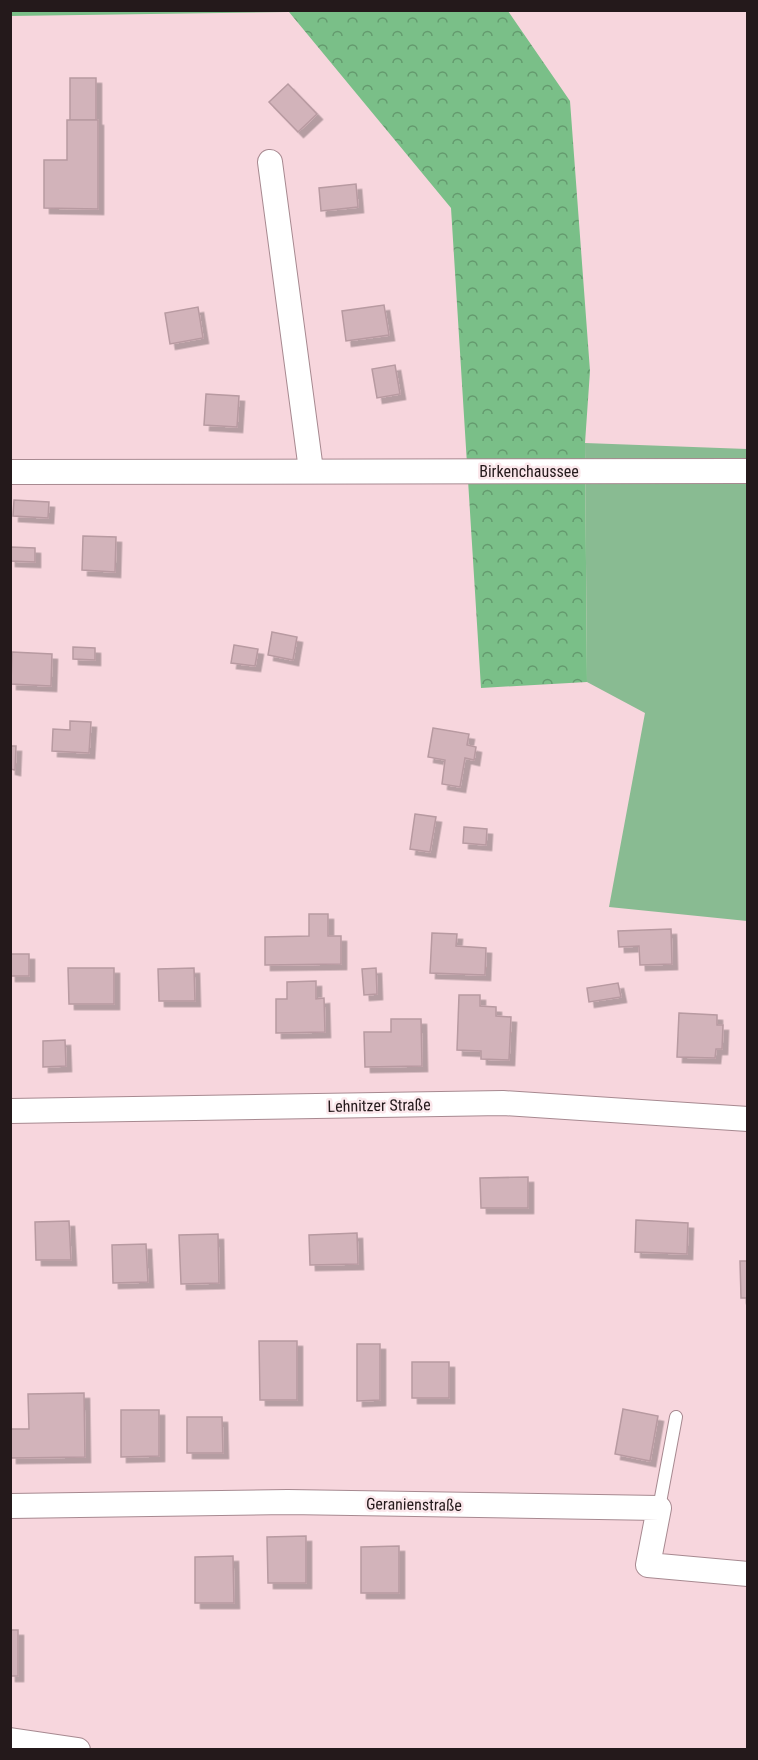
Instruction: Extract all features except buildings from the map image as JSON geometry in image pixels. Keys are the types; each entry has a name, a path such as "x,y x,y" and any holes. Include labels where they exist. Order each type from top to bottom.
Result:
{"street":[{"path":"270,162 311,470"},
{"name":"Birkenchaussee","path":"10,472 747,471"},
{"name":"Lehnitzer Straße","path":"10,1111 503,1103 747,1119"},
{"name":"Geranienstraße","path":"10,1506 288,1502 659,1508"},
{"path":"659,1508 648,1565 747,1574"},
{"path":"10,1740 78,1749"}],"lane":[{"path":"659,1508 676,1417"}],"green space":[{"path":"10,11 508,11 570,101 590,371 585,443 587,682 481,688 451,208 289,12 11,16"},
{"path":"585,443 747,449 747,921 609,907 645,713 587,682"}]}
